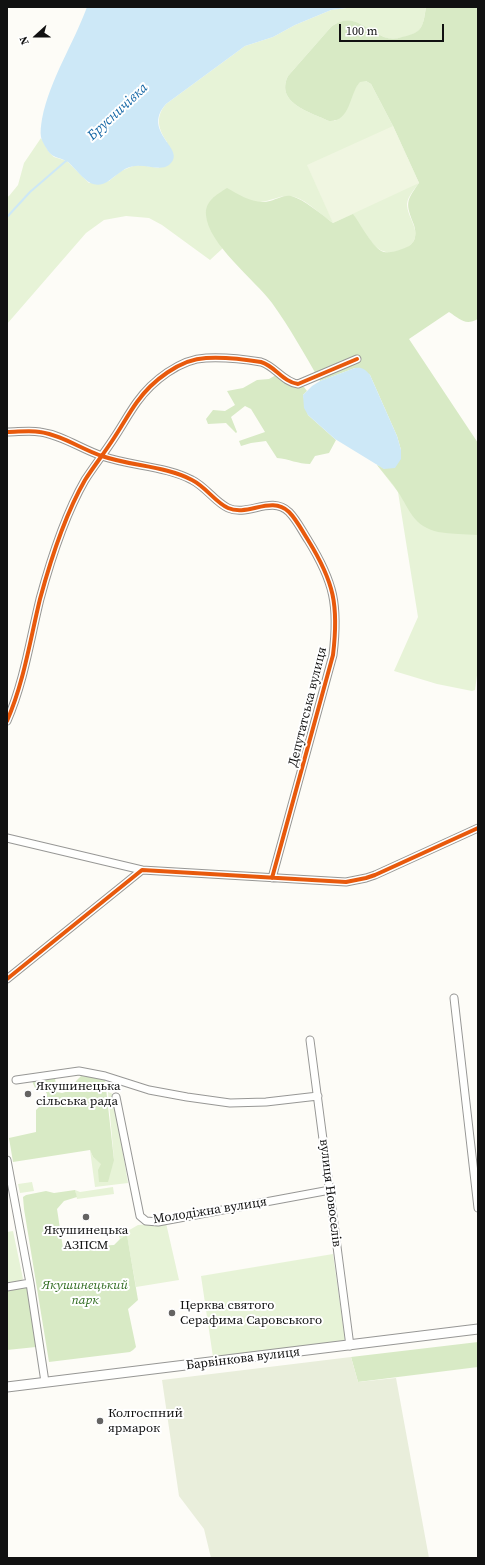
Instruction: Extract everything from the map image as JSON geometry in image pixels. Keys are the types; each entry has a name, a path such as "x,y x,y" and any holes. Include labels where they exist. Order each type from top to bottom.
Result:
{"street":[{"path":"7,721 19,688 29,652 40,598 54,555 78,495 85,481 137,402 147,390 163,375 186,363 206,358 261,362 268,364 293,383 298,384 357,359"},
{"name":"Депутатська вулиця","path":"7,432 34,431 47,433 102,456 184,476 198,484 223,504 232,509 246,509 272,505 281,507 292,516 316,553 326,572 334,599 335,628 333,655 272,878"},
{"path":"7,838 142,870 346,882 366,878 478,828"},
{"path":"7,979 142,870"},
{"path":"454,998 476,1177 478,1208"},
{"name":"вулиця Новоселів","path":"310,1040 350,1346"},
{"path":"16,1080 79,1071 105,1076 149,1090 201,1100 230,1103 266,1102 318,1096"},
{"name":"Молодіжна вулиця","path":"116,1097 140,1216 146,1221 158,1222 330,1190"},
{"path":"7,1160 30,1283 45,1382"},
{"path":"7,1287 30,1283"},
{"name":"Барвінкова вулиця","path":"7,1387 350,1346 478,1329"}],"green space":[{"path":"354,7 426,7 422,26 416,33 405,37 387,38 359,23 352,21 339,23 331,27 288,76 285,85 286,93 290,100 304,110 329,121 335,121 360,81 366,81 371,84 393,126 419,183 410,196 407,204 415,228 415,237 411,245 395,252 386,252 378,249 371,242 333,223 305,202 291,196 260,202 230,246 223,248 210,260 162,225 149,218 126,216 104,220 86,233 7,324 7,197 18,185 24,163 41,138 49,152 54,157 67,161 89,183 109,181 121,171 133,166 140,165 159,168 167,142 160,128 159,118 166,104 245,46 273,37 295,25 331,10"},
{"path":"426,7 478,7 478,319 466,322 449,312 409,339 478,443 478,535 438,532 423,526 413,516 396,488 377,465 384,469 401,450 397,436 370,375 355,368 320,381 272,303 223,250 209,226 206,215 209,202 227,188 247,199 258,202 291,196 307,204 333,223 353,214 371,241 384,252 391,252 410,245 414,239 415,231 409,212 408,203 411,195 419,183 393,126 371,84 366,81 360,82 356,87 346,112 342,117 329,121 296,105 290,100 286,93 285,85 288,76 331,27 346,21 352,21 384,37 398,38 414,33 421,28"},
{"path":"393,126 419,183 333,223 307,165"},
{"path":"276,375 298,387 304,387 307,391 303,395 308,415 336,440 329,453 315,456 310,464 277,458 266,441 241,446 239,441 265,432 251,409 245,406 231,417 237,432 236,433 226,423 208,424 206,419 213,410 225,411 235,405 227,391 243,388 257,380 269,379"},
{"path":"377,465 384,466 478,530 478,668 475,690 472,691 437,684 394,671 418,617 398,492"},
{"path":"81,1076 105,1079 114,1160 108,1182 99,1182 98,1170 101,1164 93,1157 90,1150 13,1162 9,1138 36,1132 36,1110 47,1099 47,1094 44,1089 35,1088 32,1081 55,1078 57,1092 62,1093 72,1090 76,1081"},
{"path":"108,1092 113,1094 128,1183 95,1187 90,1150 93,1157 102,1164 114,1160"},
{"path":"32,1182 34,1191 20,1193 18,1184"},
{"path":"113,1187 114,1194 77,1199 75,1190 80,1192"},
{"name":"Якушинецький парк","path":"75,1190 77,1197 64,1201 57,1209 63,1248 114,1245 127,1235 138,1300 128,1309 136,1347 130,1352 49,1362 23,1197 46,1191 54,1193"},
{"path":"166,1223 179,1280 136,1287 127,1236 120,1239 119,1236 138,1225"},
{"path":"13,1231 23,1279 7,1284 7,1232"},
{"path":"333,1254 345,1339 343,1341 213,1357 201,1276"},
{"path":"25,1285 28,1289 36,1347 7,1350 7,1289"},
{"path":"478,1342 478,1367 358,1382 351,1357"},
{"path":"351,1357 358,1382 396,1378 429,1558 211,1558 204,1529 179,1496 162,1380"}],"water":[{"path":"87,7 353,7 331,10 295,25 273,37 245,46 166,104 159,114 158,124 173,153 174,159 169,165 160,168 143,166 131,167 99,185 85,180 68,162 50,153 43,143 41,135 42,119 50,90"},
{"path":"355,368 363,369 370,375 397,436 401,450 401,459 395,468 384,469 335,439 308,415 304,408 303,395 312,386 320,381"}],"waterway":[{"name":"Брусничівка","path":"7,217 30,192 67,160"}],"cycle path":[{"path":"7,721 18,691 40,599 59,538 71,507 85,480 111,443 134,406 150,386 167,372 186,362 196,359 234,358 261,362 271,367 293,383 298,384 357,359"},
{"path":"7,432 40,432 64,439 102,456 182,475 202,486 219,502 228,508 243,510 275,505 282,507 292,515 317,555 329,582 335,608 335,637 333,655 272,878"},
{"path":"7,979 142,870 346,882 375,875 478,828"}],"place":[{"name":"Якушинецька сільська рада","path":"28,1094"},
{"name":"Якушинецька АЗПСМ","path":"86,1217"},
{"name":"Церква святого Серафима Саровського","path":"172,1313"},
{"name":"Колгоспний ярмарок","path":"100,1421"}]}
